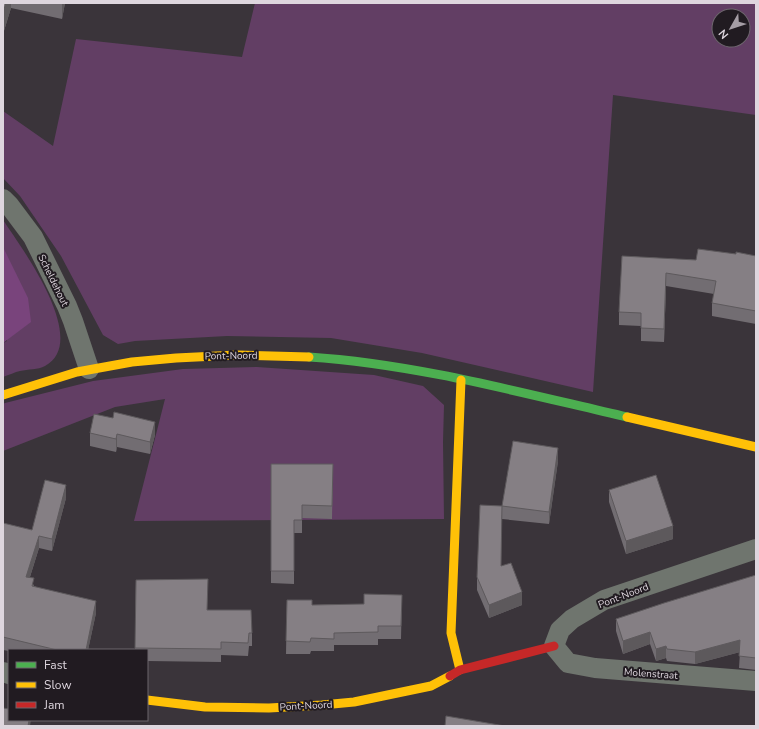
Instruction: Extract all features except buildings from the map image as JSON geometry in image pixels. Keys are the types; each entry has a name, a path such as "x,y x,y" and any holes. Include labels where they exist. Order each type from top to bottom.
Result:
{"street":[{"name":"Scheldehout","path":"3,198 10,205 33,237 73,321 88,369"},
{"name":"Pont-Noord","path":"3,395 40,382 88,369 153,360 216,355 257,354 336,359 379,364 461,380 756,447"},
{"path":"460,670 451,633 461,380"},
{"name":"Pont-Noord","path":"148,700 205,707 269,708 354,702 431,686 460,670 554,646 560,630 572,619 604,600 756,549"},
{"name":"Molenstraat","path":"554,646 568,663 595,668 756,681"}],"shaded area":[{"path":"255,3 756,3 756,115 613,95 593,392 422,353 331,338 227,336 135,341 118,344 103,335 61,256 20,196 3,178 3,111 53,146 76,39 242,57"},
{"path":"3,220 24,251 48,294 57,316 60,336 57,354 45,366 18,371 3,377 3,343 7,341"},
{"path":"3,247 28,298 31,322 3,343"},
{"path":"257,367 374,375 423,386 444,405 444,519 134,521 165,399 115,407 3,451 3,404 5,403 93,381 183,369"}],"traffic: fast":[{"path":"309,357 389,366 429,373 508,389 627,417"}],"traffic: slow":[{"path":"3,395 77,372 132,362 237,355 309,357"},
{"path":"460,670 451,633 461,380"},
{"path":"627,417 756,447"},
{"path":"148,700 205,707 269,708 322,705 354,702 431,686 450,676"}],"traffic: jam":[{"path":"450,676 460,670 554,646"}]}
